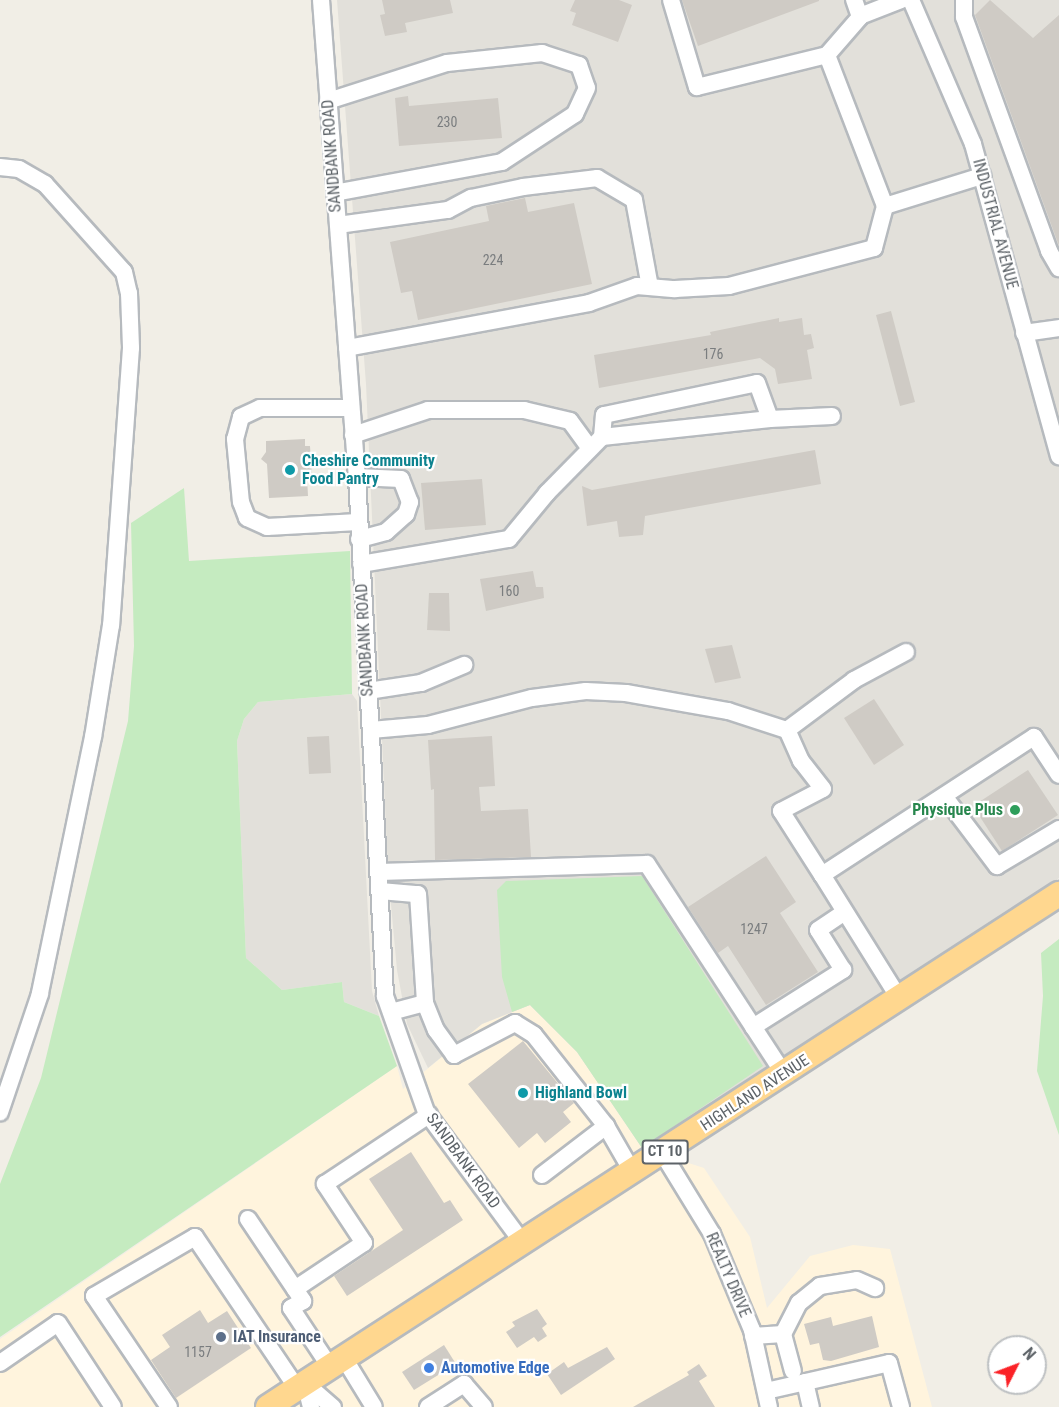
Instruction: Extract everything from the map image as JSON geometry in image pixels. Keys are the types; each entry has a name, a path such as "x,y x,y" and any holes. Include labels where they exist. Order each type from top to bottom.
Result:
{"highway":[{"name":"HIGHLAND AVENUE","path":"268,1407 304,1393 337,1363 663,1154 1059,894"}],"street":[{"name":"SANDBANK ROAD","path":"321,0 357,477 386,996 429,1115 523,1243"},
{"path":"671,0 697,87 827,55 857,8 901,0"},
{"name":"INDUSTRIAL AVENUE","path":"911,0 973,144 1059,456"},
{"path":"964,0 964,17 1049,251 1059,268"},
{"path":"328,101 447,63 542,52 579,65 587,88 575,114 502,162 335,193"},
{"path":"347,348 464,329 589,303 637,286 729,286 874,248 885,206 827,55"},
{"path":"0,167 19,169 45,184 124,272 129,293 131,348 111,625 93,737 40,994 0,1112"},
{"path":"885,206 982,176"},
{"path":"338,225 448,210 471,198 523,187 597,178 634,200 650,287"},
{"path":"1024,333 1059,328"},
{"path":"602,437 604,415 757,383 770,419"},
{"path":"351,408 260,408 241,417 235,439 241,502 247,518 267,527 358,522"},
{"path":"353,435 428,410 524,410 570,421 590,449"},
{"path":"361,564 509,539 602,437 770,419 832,416"},
{"path":"357,477 400,479 410,502 406,514 386,532 359,539"},
{"path":"788,730 854,680 906,652"},
{"path":"368,691 421,683 464,666"},
{"path":"370,730 428,725 532,698 586,691 626,693 728,711 788,730 801,761 823,789 780,811 899,998"},
{"path":"822,875 1034,737 1059,775"},
{"path":"944,796 997,866 1059,829"},
{"path":"379,872 647,864 784,1074"},
{"path":"380,891 418,894 426,1003 436,1030 454,1055 515,1023 534,1035 606,1126 633,1173"},
{"path":"753,1027 843,970 818,930 846,912"},
{"path":"391,1012 426,1003"},
{"path":"295,1289 364,1243 325,1184 429,1115"},
{"path":"542,1175 606,1126"},
{"name":"REALTY DRIVE","path":"663,1154 712,1234 753,1336 768,1399"},
{"path":"248,1219 303,1301 291,1308 374,1407"},
{"path":"169,1407 94,1296 195,1237 304,1393 333,1407"},
{"path":"810,1407 783,1334 800,1303 820,1286 857,1280 875,1288"},
{"path":"0,1363 58,1323 113,1407"},
{"path":"753,1336 783,1334"},
{"path":"768,1399 799,1377 889,1363 901,1407"},
{"path":"428,1407 464,1384 484,1407"}],"shaded area":[{"path":"337,0 1059,0 1059,878 642,1148 577,1052 530,1005 482,1024 428,1068 407,1024 397,970 388,872 366,384"},
{"path":"352,694 357,701 372,991 379,1016 344,1002 342,982 282,990 246,958 237,741 244,719 258,702"},
{"path":"530,1005 577,1052 642,1148 704,1168 750,1237 767,1308 810,1256 853,1245 890,1249 932,1407 0,1407 0,1339 397,1066 403,1089 482,1024"}],"green space":[{"path":"184,488 189,561 350,551 352,694 258,702 244,719 237,741 246,958 282,990 342,982 344,1002 379,1016 397,1066 0,1337 0,1184 41,1078 128,721 134,646 131,523"},
{"path":"642,876 763,1066 642,1148 577,1052 530,1005 512,1012 502,977 497,890 506,881"},
{"path":"1059,939 1059,1135 1037,1071 1043,996 1041,953"}],"building":[{"path":"382,0 450,0 453,13 405,23 407,32 385,36 380,15 385,14"},
{"path":"575,0 619,0 632,5 618,42 572,25 576,13 570,11"},
{"path":"682,0 819,0 819,1 698,46"},
{"path":"990,0 1033,38 1059,15 1059,246 975,15"},
{"path":"408,96 409,106 498,98 502,138 399,146 395,98"},
{"path":"525,198 528,212 574,203 592,284 418,320 412,291 401,293 390,242 489,221 486,206"},
{"path":"891,311 915,402 900,406 876,315"},
{"path":"779,318 779,322 802,318 804,335 811,334 814,348 807,350 812,379 778,384 775,369 760,358 599,388 594,355 711,335 710,332"},
{"name":"Cheshire Community Food Pantry","path":"305,439 305,446 310,446 312,476 307,477 308,496 269,498 267,464 261,459 266,452 266,441"},
{"path":"815,450 821,484 645,516 643,535 619,537 617,521 587,526 582,486 592,490"},
{"path":"482,479 486,525 425,530 421,483"},
{"path":"533,571 536,587 543,587 544,598 486,611 480,579"},
{"path":"429,593 449,593 450,631 427,630"},
{"path":"732,645 741,678 715,683 705,649"},
{"path":"874,699 904,745 874,765 844,718"},
{"path":"329,736 331,773 309,774 307,737"},
{"path":"492,736 495,786 479,787 481,811 528,809 531,857 435,860 434,789 431,790 428,740"},
{"name":"Physique Plus","path":"1028,770 1058,815 1002,851 973,806"},
{"path":"766,856 796,902 780,913 818,972 766,1005 728,946 718,953 688,907"},
{"name":"Highland Bowl","path":"523,1041 574,1103 563,1112 571,1122 545,1143 537,1133 519,1148 468,1084"},
{"path":"411,1152 444,1203 450,1200 463,1220 347,1296 334,1276 403,1230 369,1179"},
{"path":"537,1309 547,1324 542,1328 547,1336 538,1342 534,1337 517,1348 506,1332 515,1326 512,1322"},
{"path":"200,1310 208,1323 227,1311 251,1348 176,1398 151,1360 170,1347 162,1335"},
{"path":"872,1316 879,1347 831,1361 823,1360 819,1343 810,1345 804,1324 831,1317 833,1326"},
{"name":"Automotive Edge","path":"444,1345 456,1364 414,1390 402,1372"},
{"path":"607,1347 615,1359 561,1395 547,1374 564,1362 568,1368"},
{"path":"699,1364 707,1376 699,1381 715,1407 633,1407 689,1375 687,1372"}],"place":[{"name":"Cheshire Community Food Pantry","path":"290,470"},
{"name":"Physique Plus","path":"1015,810"},
{"name":"Highland Bowl","path":"523,1093"},
{"name":"IAT Insurance","path":"221,1337"},
{"name":"Automotive Edge","path":"429,1368"}]}
